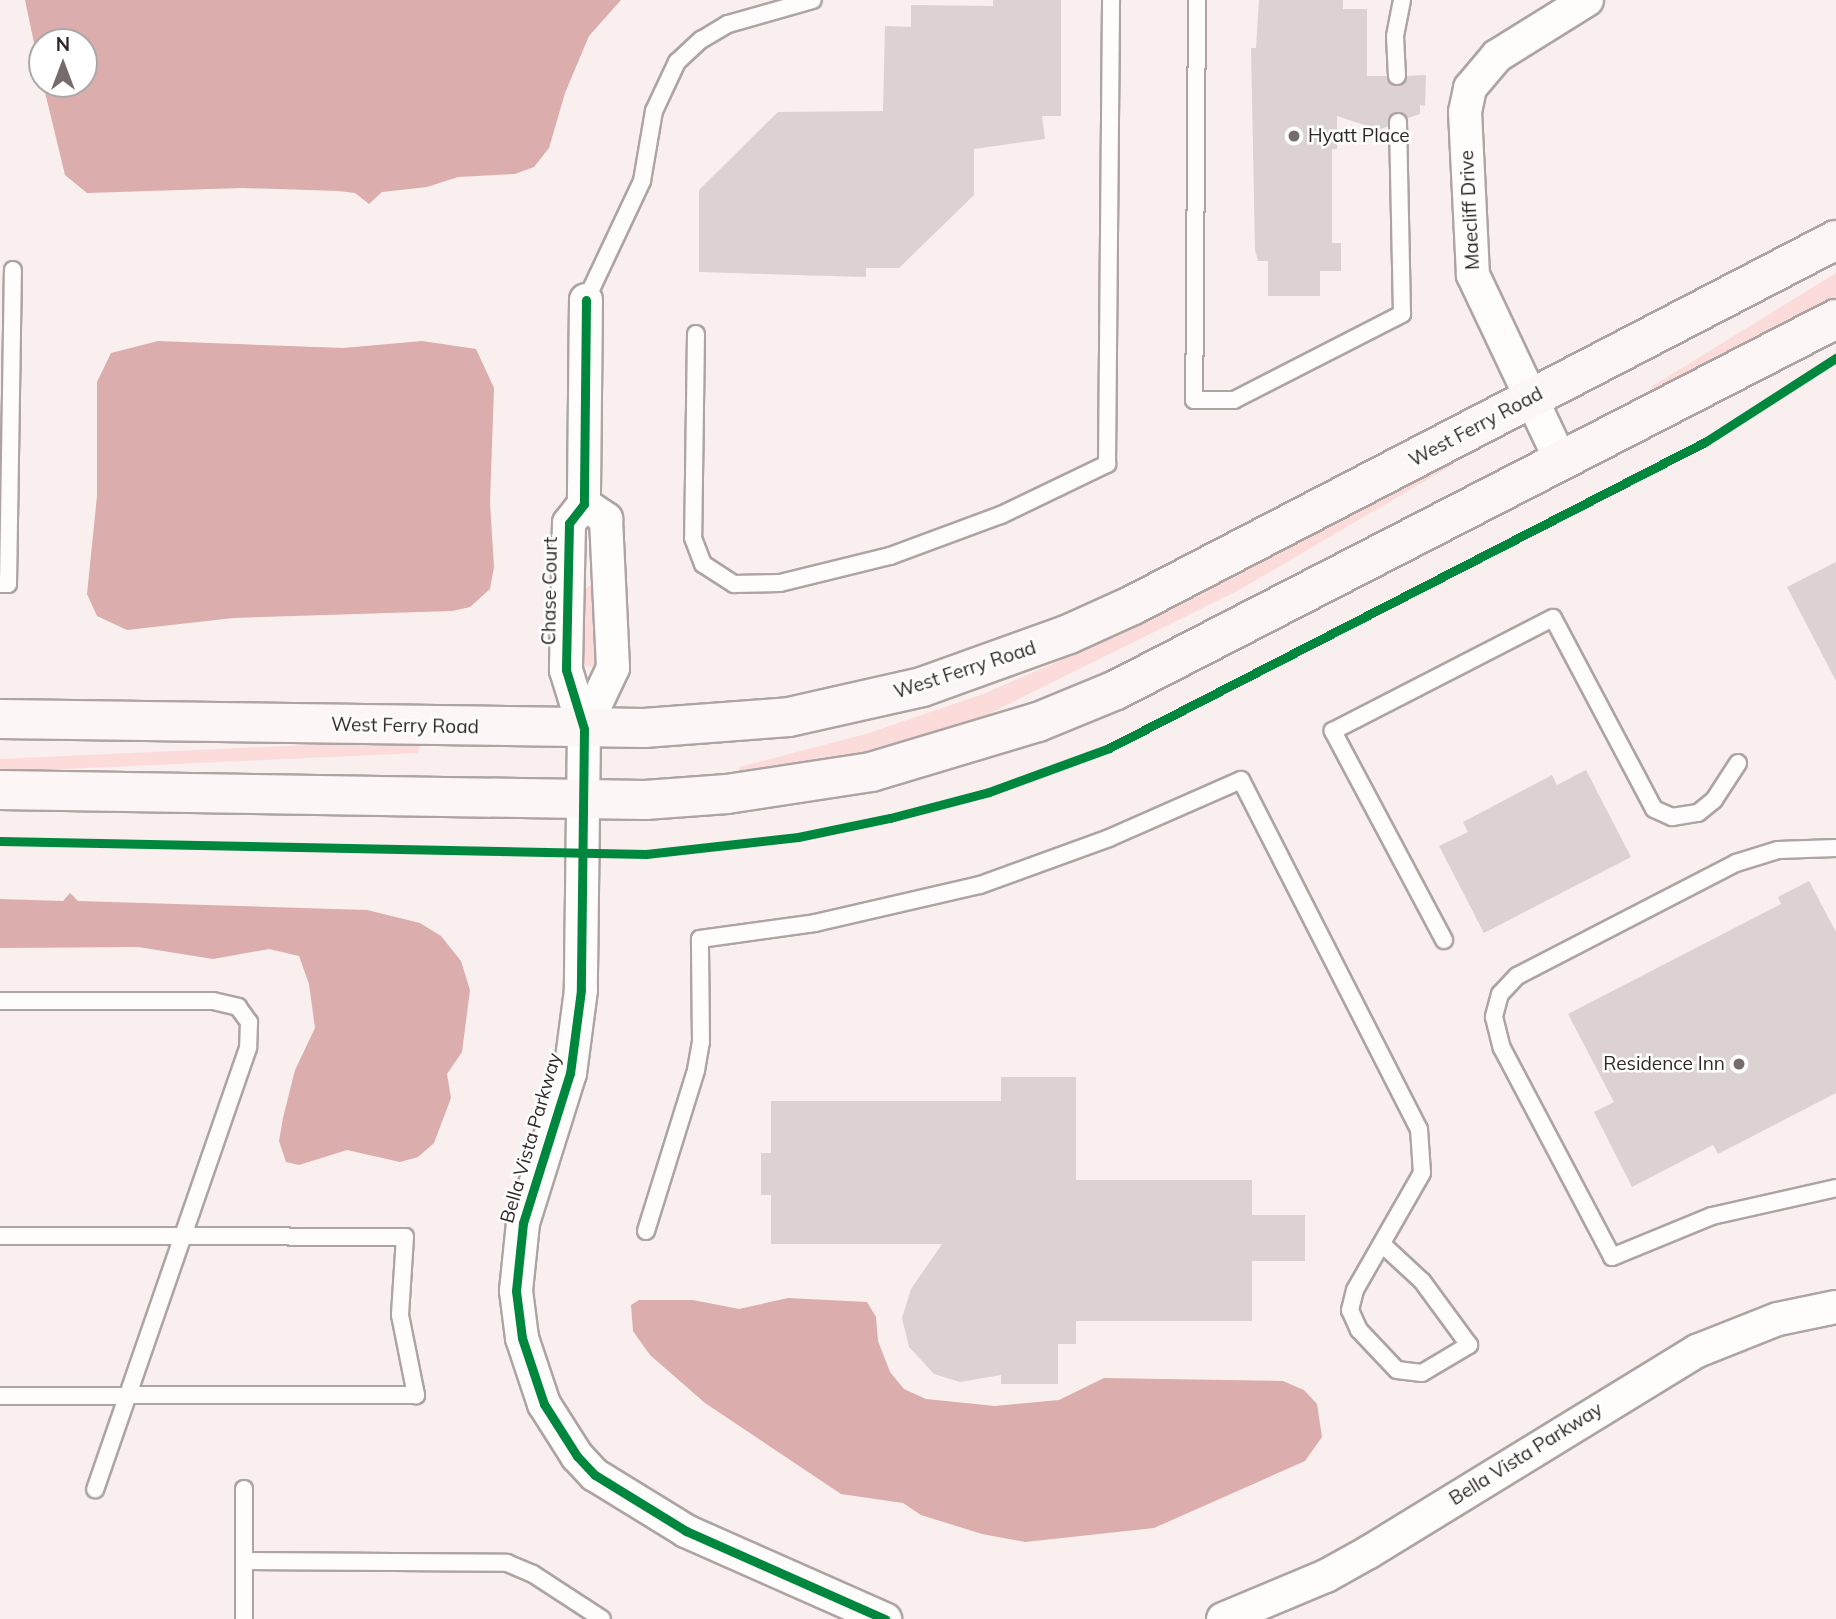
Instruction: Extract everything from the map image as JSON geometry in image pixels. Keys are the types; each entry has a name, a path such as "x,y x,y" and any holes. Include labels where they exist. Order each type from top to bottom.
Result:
{"main road":[{"name":"West Ferry Road","path":"0,719 584,729 789,716 922,687 1006,658 1133,605 1836,240"},
{"path":"0,790 581,800 727,794 871,772 1038,722 1208,646 1836,319"}],"street":[{"name":"Maecliff Drive","path":"1561,461 1529,399 1473,275 1465,112 1470,88 1497,56 1587,0"},
{"name":"Chase Court","path":"581,800 584,729 566,670 569,523 584,505 586,300"},
{"name":"Chase Court","path":"584,505 606,519 613,668 584,729"},
{"name":"Bella Vista Parkway","path":"581,800 581,990 575,1045 562,1103 523,1223 518,1256 517,1311 530,1367 544,1404 577,1456 621,1494 686,1531 885,1619"},
{"name":"Bella Vista Parkway","path":"1223,1619 1343,1567 1697,1351 1778,1319 1836,1307"}],"lane":[{"path":"586,300 642,181 653,111 677,62 701,40 728,24 813,0"},
{"path":"696,334 693,538 703,564 734,584 780,583 890,556 1011,511 1107,464 1111,0"},
{"path":"1197,0 1194,400 1234,400 1402,314 1398,122"},
{"path":"1396,76 1395,36 1402,0"},
{"path":"0,584 8,584 13,270"},
{"path":"1444,940 1333,731 1553,618 1654,809 1672,817 1698,813 1714,800 1738,763"},
{"path":"646,1231 695,1079 701,1042 700,939 815,923 980,885 1122,833 1241,779 1419,1129 1422,1173 1382,1244 1350,1301 1353,1321 1396,1370 1412,1376 1422,1373 1469,1345 1422,1281 1382,1244"},
{"path":"1836,848 1778,850 1736,863 1517,976 1500,994 1494,1017 1502,1048 1612,1258 1712,1216 1836,1188"},
{"path":"0,1000 213,1001 238,1007 245,1014 251,1034 95,1489"},
{"path":"0,1236 405,1237 400,1315 416,1395 0,1396"},
{"path":"244,1489 244,1619"},
{"path":"244,1561 507,1563 533,1574 602,1619"}],"shaded area":[{"path":"25,0 621,0 589,36 565,93 549,148 534,167 515,174 458,177 427,187 382,192 369,204 355,193 338,191 243,188 87,193 65,175 46,98 98,98 98,28 31,28"},
{"path":"1836,273 1836,296 1652,393 1651,387"},
{"path":"158,341 343,348 422,341 476,349 494,388 490,502 494,567 490,589 470,607 452,611 233,618 127,630 97,616 87,594 97,496 97,382 111,353"},
{"path":"1453,458 1454,464 1241,589 950,733 837,760 739,775 739,767 866,734 983,694 1059,661"},
{"path":"592,584 597,590 596,667 584,666 585,589"},
{"path":"351,743 420,744 418,753 0,772 0,759"},
{"path":"70,893 78,901 367,910 420,923 441,936 461,961 470,990 462,1052 447,1074 451,1098 434,1143 418,1157 400,1162 347,1150 299,1165 286,1162 279,1141 283,1118 295,1070 315,1028 309,984 299,956 269,949 213,959 138,947 0,948 0,899 63,901"},
{"path":"788,1298 867,1302 876,1317 878,1341 890,1372 904,1389 926,1399 995,1406 1059,1400 1104,1378 1283,1381 1304,1390 1317,1404 1322,1437 1305,1461 1154,1528 1025,1542 982,1534 921,1515 903,1503 841,1494 705,1403 650,1355 633,1331 631,1305 639,1300 693,1300 739,1309"}],"building":[{"path":"993,0 1061,0 1061,116 1042,116 1045,139 974,149 974,195 899,268 866,268 866,277 699,272 699,190 778,112 883,111 885,26 911,27 911,5 993,6"},
{"name":"Hyatt Place","path":"1259,0 1343,0 1343,9 1367,9 1367,76 1386,76 1397,86 1407,76 1426,75 1425,106 1420,105 1420,114 1408,118 1402,113 1393,113 1388,126 1379,130 1337,116 1337,149 1332,149 1332,243 1341,243 1341,271 1320,271 1320,296 1268,296 1268,261 1258,261 1255,250 1251,48 1256,48"},
{"path":"1836,562 1836,681 1787,587"},
{"path":"1586,770 1631,857 1484,933 1439,846 1468,832 1463,822 1552,775 1557,785"},
{"path":"1809,881 1836,932 1836,1093 1718,1154 1713,1145 1632,1187 1594,1112 1614,1102 1568,1014 1781,904 1778,897"},
{"path":"1001,1077 1076,1077 1076,1180 1252,1180 1252,1215 1305,1215 1305,1261 1252,1261 1252,1321 1076,1321 1076,1344 1058,1344 1058,1384 1001,1384 1001,1375 960,1382 934,1374 909,1347 902,1318 911,1289 942,1244 771,1244 771,1195 761,1195 761,1153 771,1153 771,1101 1001,1101"}],"cycle path":[{"path":"586,300 584,504 569,523 566,670 584,729 581,990 570,1073 523,1223 516,1291 522,1338 544,1404 577,1456 595,1475 686,1531 885,1619"},
{"path":"0,841 646,854 798,837 890,818 989,792 1109,748 1705,442 1836,358"}],"place":[{"name":"Hyatt Place","path":"1294,136"},
{"name":"Residence Inn","path":"1739,1064"}]}
